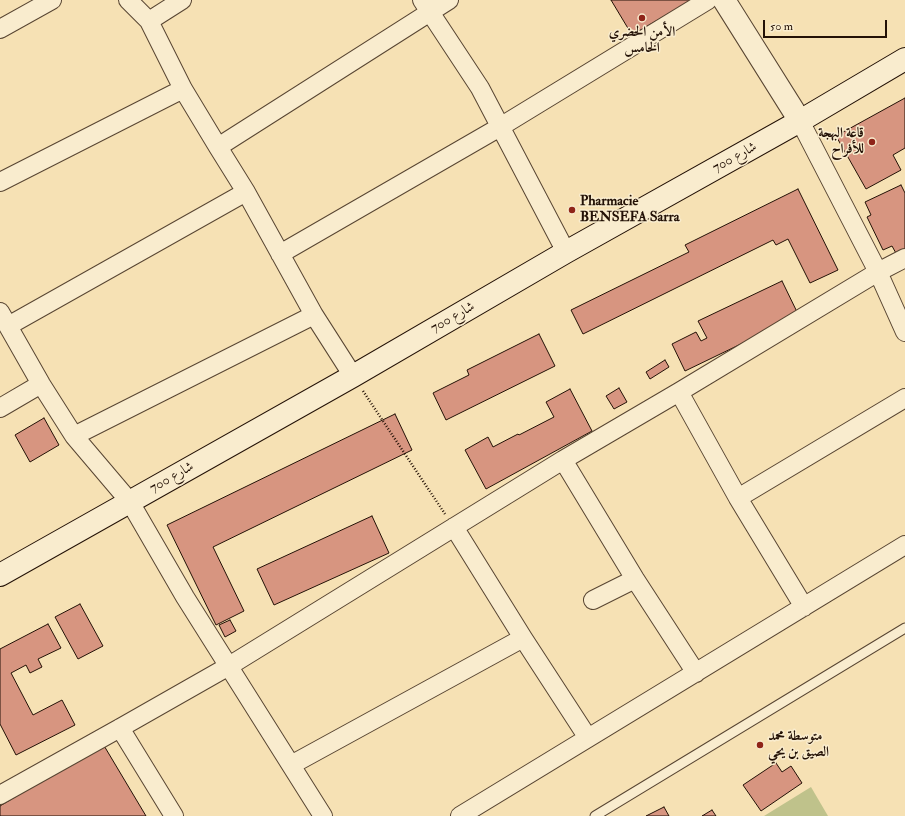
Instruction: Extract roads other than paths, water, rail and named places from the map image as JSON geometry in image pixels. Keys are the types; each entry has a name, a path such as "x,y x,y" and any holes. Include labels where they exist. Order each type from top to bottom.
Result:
{"main road":[{"path":"724,0 800,121"},
{"name":"شارع 700","path":"0,575 353,376 566,252 800,121 905,59"}],"street":[{"path":"0,30 52,0"},
{"path":"128,0 149,22 183,89 246,192 314,315 353,376"},
{"path":"149,22 182,0"},
{"path":"218,147 426,6 449,0"},
{"path":"280,254 500,127 708,0"},
{"path":"426,6 480,88 566,252"},
{"path":"0,182 183,89"},
{"path":"800,121 878,272 905,332"},
{"path":"246,192 4,319 41,384 74,436 130,502 185,596 323,816"},
{"path":"0,795 229,666 563,460 878,272 905,258"},
{"path":"74,436 314,315"},
{"path":"0,408 41,384"},
{"path":"679,392 738,498 804,607"},
{"path":"738,498 905,398"},
{"path":"563,460 635,579 696,673"},
{"path":"454,527 523,638 588,738"},
{"path":"467,814 588,738 905,545"},
{"path":"593,600 635,579"},
{"path":"292,765 523,638"},
{"path":"120,728 174,816"}],"lane":[{"path":"595,816 905,628"}],"place":[{"name":"الأمن الحضري الخامس","path":"642,18"},
{"name":"قاعة البهجة للأفراح","path":"872,142"},
{"name":"Pharmacie BENSEFA Sarra","path":"572,210"},
{"name":"متوسطة محمد الصيق بن يحي","path":"760,745"}]}
